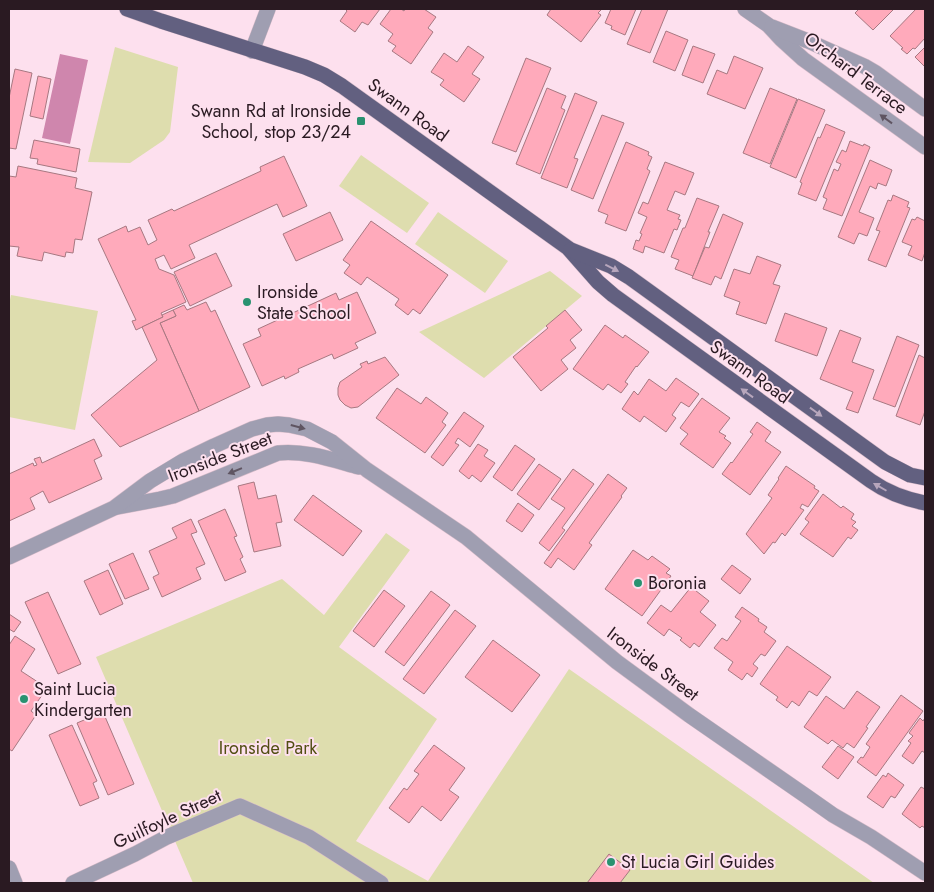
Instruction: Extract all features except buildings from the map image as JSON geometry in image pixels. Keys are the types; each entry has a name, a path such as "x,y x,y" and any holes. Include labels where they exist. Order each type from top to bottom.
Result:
{"main road":[{"name":"Swann Road","path":"127,9 305,67 324,75 568,248 610,266 629,277 885,462 910,474 925,478"},
{"name":"Swann Road","path":"568,248 598,282 613,295 871,482 899,496 925,503"}],"street":[{"path":"252,51 268,9"},
{"name":"Orchard Terrace","path":"745,9 768,25 803,59 925,148"},
{"name":"Orchard Terrace","path":"768,25 864,66 925,109"},
{"name":"Ironside Street","path":"9,557 114,508 150,481 196,454 252,429 273,424 307,429 332,442 367,470 466,537 606,653 681,709 833,815 871,837 925,874"},
{"name":"Ironside Street","path":"114,508 173,496 278,453 307,454 367,470"},
{"name":"Guilfoyle Street","path":"72,883 167,837 240,806 309,837 381,883"},
{"path":"9,868 15,883"}],"green space":[{"path":"115,47 178,67 170,132 164,140 130,163 88,162"},
{"path":"361,155 429,203 407,233 339,186"},
{"path":"438,212 508,261 485,293 415,244"},
{"path":"550,271 582,296 484,378 419,332"},
{"path":"11,295 98,311 75,430 9,417 9,304"},
{"name":"Ironside Park","path":"386,533 410,550 339,647 437,719 356,841 428,881 569,669 874,883 193,883 96,657 282,579 324,615"}],"shaded area":[{"path":"60,54 88,60 70,144 42,138"}],"place":[{"name":"Swann Rd at Ironside School, stop 23/24","path":"361,121"},
{"name":"Ironside State School","path":"247,302"},
{"name":"Boronia","path":"638,583"},
{"name":"Saint Lucia Kindergarten","path":"24,699"},
{"name":"St Lucia Girl Guides","path":"611,862"}]}
